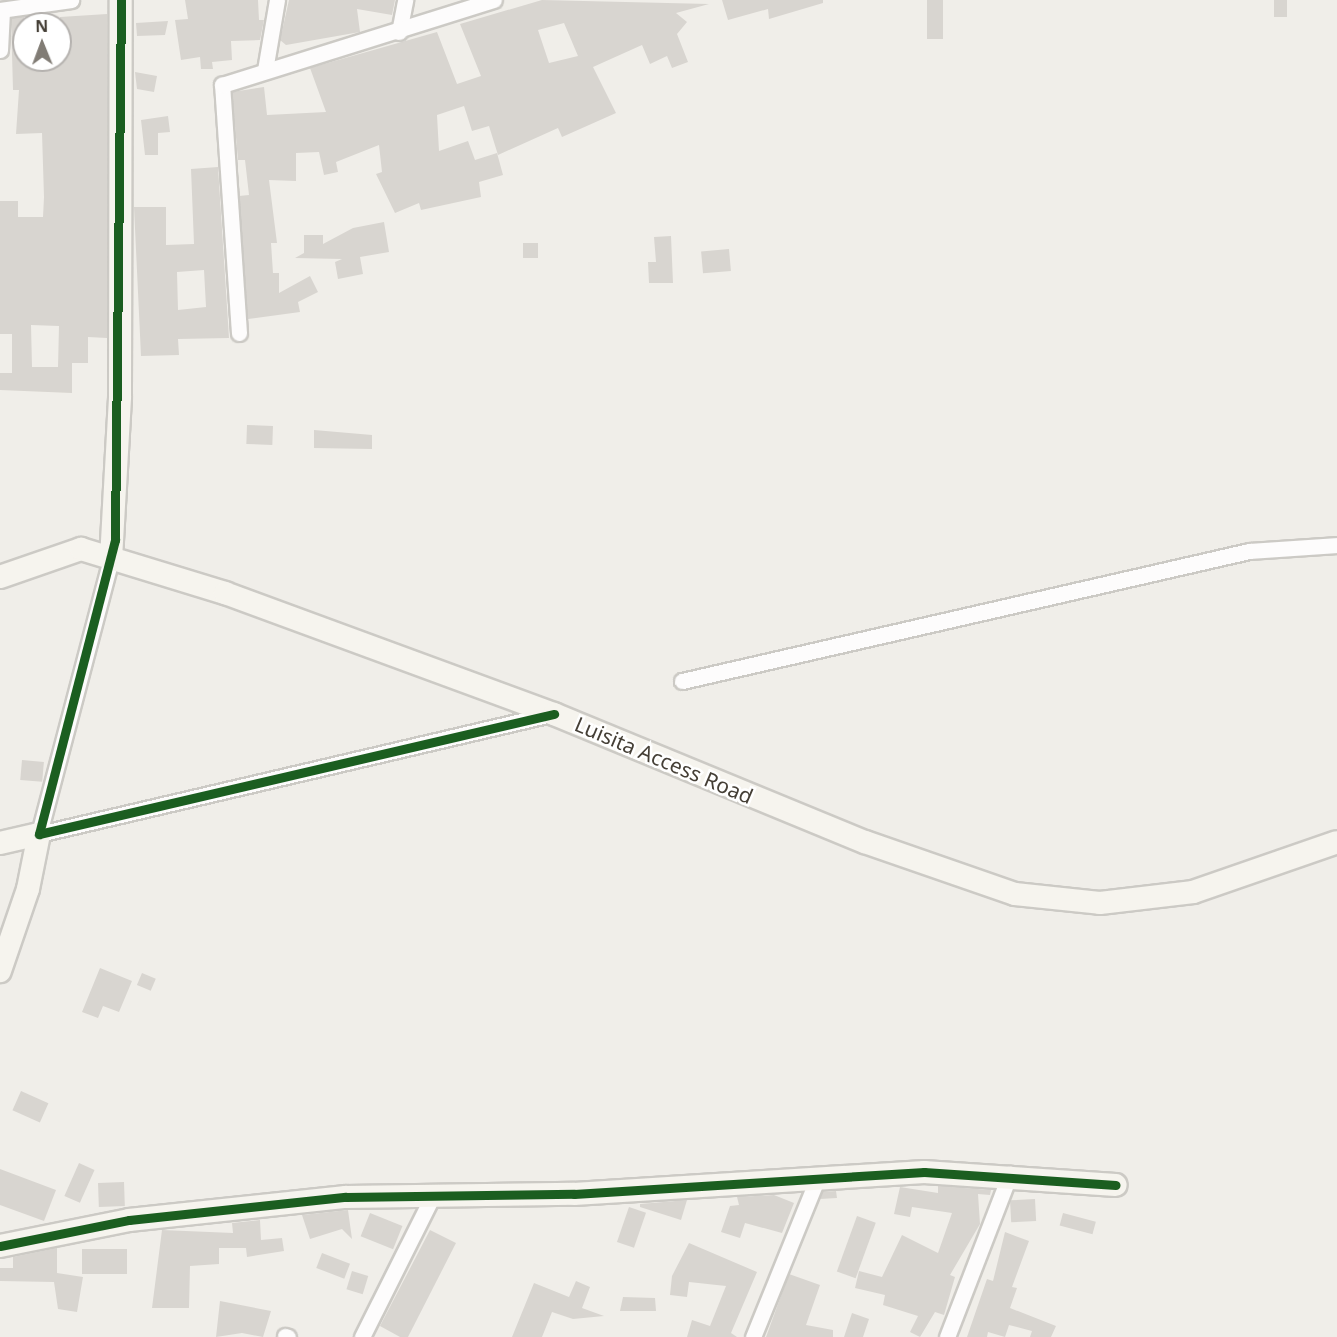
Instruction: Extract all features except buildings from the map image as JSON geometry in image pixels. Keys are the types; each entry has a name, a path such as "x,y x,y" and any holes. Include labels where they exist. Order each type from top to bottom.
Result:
{"street":[{"path":"0,50 1,10 41,2 71,0"},
{"path":"0,971 28,889 39,834 111,559 120,396 121,0"},
{"path":"266,70 277,0"},
{"path":"399,32 405,0"},
{"path":"239,333 222,85 399,32 494,0"},
{"path":"682,681 1249,551 1337,545"},
{"name":"Luisita Access Road","path":"0,577 81,549 225,593 554,714 865,842 1015,894 1100,903 1193,892 1337,842"},
{"path":"0,843 554,714"},
{"path":"0,1246 180,1214 346,1197 574,1194 924,1172 1010,1174 1116,1185"},
{"path":"948,1337 1010,1174"},
{"path":"753,1337 817,1179"},
{"path":"362,1337 433,1196"}],"cycle path":[{"path":"121,0 115,540 39,834 554,714"},
{"path":"0,1246 129,1220 346,1197 574,1194 924,1172 1116,1185"}]}
